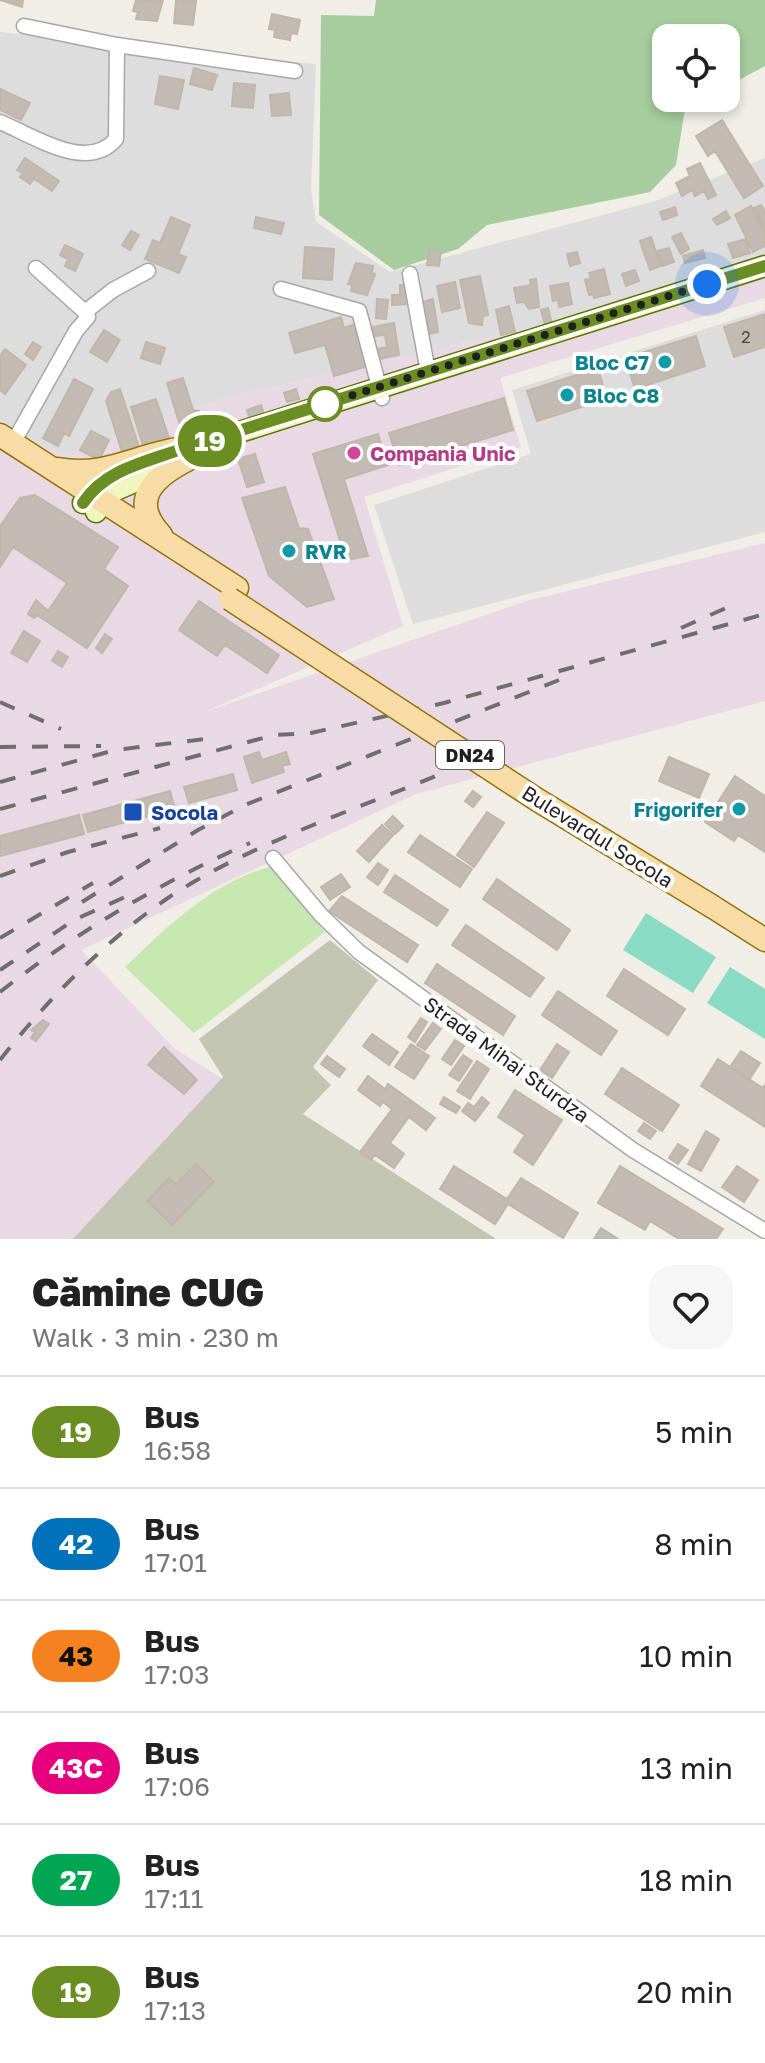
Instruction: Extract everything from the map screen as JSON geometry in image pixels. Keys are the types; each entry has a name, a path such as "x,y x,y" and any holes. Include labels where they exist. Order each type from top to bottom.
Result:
{"main road":[{"path":"380,392 428,372 765,266"},
{"path":"93,502 186,454 380,392 765,279"},
{"name":"DN24","path":"4,443 50,467 93,502 170,545 234,594"},
{"name":"DN24","path":"4,443 234,594"},
{"path":"50,467 93,473 164,451 186,454"},
{"path":"170,545 146,513 146,499 163,472 186,454"},
{"name":"Bulevardul Socola","path":"234,594 543,788 716,902 765,940"},
{"name":"Bulevardul Socola","path":"716,902 765,925"}],"street":[{"path":"24,26 117,45 295,71"},
{"path":"0,122 67,151 89,154 106,151 116,139 117,45"},
{"path":"4,443 88,317 36,268"},
{"path":"85,312 148,271"},
{"path":"410,274 428,372"},
{"path":"281,289 359,311 380,392"},
{"name":"Strada Mihai Sturdza","path":"273,858 321,915 359,952 633,1150 765,1231"}],"shaded area":[{"path":"0,32 316,64 311,189 316,222 390,272 655,201 765,158 765,274 221,399 65,455 0,432"},
{"path":"765,274 765,298 500,378 521,447 364,497 403,626 204,712 526,601 765,543 765,701 416,794 81,950 175,1049 479,1239 0,1239 0,432 65,455 221,399"},
{"path":"765,310 765,532 413,624 374,505 531,454 512,390"},
{"path":"330,940 378,980 313,1067 331,1085 303,1114 496,1239 73,1239 223,1077 199,1039"}],"green space":[{"path":"376,0 765,0 765,66 740,79 740,24 652,24 652,112 685,112 676,165 650,192 487,225 458,249 394,270 319,215 321,15 374,16"},
{"path":"270,867 325,932 194,1033 125,967 174,922 210,895 229,883"},
{"path":"646,913 716,957 693,993 623,950"},
{"path":"730,967 765,989 765,1039 707,1003"}],"building":[{"path":"0,0 23,0 22,7"},
{"path":"136,0 163,0 157,21 136,19 138,12 133,11"},
{"path":"176,0 196,1 193,25 174,23"},
{"path":"272,14 300,20 297,34 291,33 290,40 274,37 275,30 269,29"},
{"path":"194,68 217,75 212,90 190,84"},
{"path":"160,76 184,80 178,109 155,104"},
{"path":"234,83 255,85 253,108 232,106"},
{"path":"0,89 30,103 21,120 0,110"},
{"path":"289,93 291,115 272,116 270,95"},
{"path":"722,120 763,186 744,198 715,151 708,156 696,136"},
{"path":"25,158 59,181 52,191 34,179 30,184 20,177 23,173 17,170"},
{"path":"700,163 716,195 708,199 704,191 695,196 692,190 682,196 676,183 690,176 687,169"},
{"path":"761,205 765,212 765,231 754,208"},
{"path":"751,206 765,234 765,246 753,252 735,215"},
{"path":"675,207 677,215 663,220 660,212"},
{"path":"726,211 730,218 717,225 713,219"},
{"path":"171,217 190,225 178,254 186,257 179,273 145,259 153,240 160,243"},
{"path":"256,217 284,223 281,234 254,228"},
{"path":"131,231 139,235 130,250 122,245"},
{"path":"681,233 689,249 681,254 672,237"},
{"path":"651,237 661,266 650,270 640,241"},
{"path":"746,239 750,253 733,258 728,244"},
{"path":"65,245 83,254 75,271 65,266 68,259 60,255"},
{"path":"305,247 334,249 332,280 303,278"},
{"path":"669,248 674,262 663,266 658,251"},
{"path":"429,250 441,251 439,266 427,265"},
{"path":"703,250 705,258 685,263 683,256"},
{"path":"577,252 580,263 570,266 567,254"},
{"path":"356,263 373,266 372,273 375,274 367,295 351,291 352,285 348,284"},
{"path":"604,269 610,294 594,298 593,294 589,295 585,280 591,278 589,273"},
{"path":"635,270 639,281 626,286 622,274"},
{"path":"480,276 488,315 483,316 482,325 469,323 460,280"},
{"path":"536,279 539,307 529,309 524,302 517,303 514,288 531,285 530,280"},
{"path":"455,282 460,308 442,312 437,286"},
{"path":"568,283 572,304 559,307 558,300 553,301 550,286"},
{"path":"400,285 408,285 409,304 392,305 392,295 400,295"},
{"path":"377,299 388,300 386,319 376,318"},
{"path":"433,299 438,332 426,335 419,303"},
{"path":"509,306 515,332 501,335 496,310"},
{"path":"548,308 552,324 545,325 541,310"},
{"path":"765,314 765,347 734,357 724,327"},
{"path":"341,317 344,328 355,324 368,366 334,376 325,345 295,353 289,333"},
{"path":"394,323 399,355 379,359 378,349 387,347 385,335 375,336 373,327"},
{"path":"104,330 120,340 107,362 90,352"},
{"name":"Bloc C7","path":"696,336 705,366 635,389 625,358"},
{"path":"33,342 41,347 33,360 25,354"},
{"path":"146,342 165,348 160,364 141,358"},
{"path":"5,349 26,365 5,394 0,390 0,356"},
{"name":"Bloc C8","path":"598,368 607,399 537,421 527,391"},
{"path":"183,378 193,410 199,411 204,425 182,432 167,383"},
{"path":"74,379 93,389 69,436 64,433 58,446 43,438"},
{"path":"120,389 139,447 122,452 106,401 111,392"},
{"path":"296,389 299,399 287,402 284,393"},
{"path":"504,398 513,430 399,465 389,433"},
{"path":"156,399 170,441 144,449 131,407"},
{"path":"261,405 264,415 250,419 247,410"},
{"path":"91,431 109,440 99,460 80,450"},
{"path":"378,434 388,465 344,479 368,556 346,560 313,454"},
{"path":"255,454 264,482 247,487 238,459"},
{"name":"RVR","path":"285,487 299,528 308,529 334,599 307,607 269,576 242,498"},
{"path":"35,495 118,547 104,569 128,586 87,648 37,615 34,618 28,614 36,600 48,611 67,583 13,547 0,567 0,526 20,498"},
{"path":"199,601 279,655 267,673 225,645 217,656 179,630"},
{"path":"24,631 40,641 27,662 11,653"},
{"path":"105,634 112,639 102,653 96,648"},
{"path":"58,651 68,657 62,667 52,661"},
{"path":"259,752 262,760 286,752 290,764 282,766 284,772 252,783 244,757"},
{"path":"669,757 709,774 699,798 659,781"},
{"path":"233,774 237,790 189,803 184,787"},
{"name":"Frigorifer","path":"735,776 765,796 765,852 738,835 734,841 705,822"},
{"path":"170,791 175,809 88,832 83,815"},
{"path":"473,791 481,797 473,807 465,801"},
{"path":"487,812 504,823 474,867 457,855"},
{"path":"79,815 84,834 0,856 0,836"},
{"path":"393,816 403,826 395,834 385,824"},
{"path":"382,825 393,835 369,862 357,851"},
{"path":"420,835 472,869 460,887 408,852"},
{"path":"378,863 388,870 378,885 367,877"},
{"path":"341,874 350,887 330,900 321,887"},
{"path":"395,875 448,910 437,926 384,892"},
{"path":"497,879 570,930 557,950 483,899"},
{"path":"342,896 418,945 407,962 329,911"},
{"path":"466,925 544,978 530,997 452,945"},
{"path":"437,964 515,1016 503,1035 425,983"},
{"path":"624,969 685,1009 668,1035 607,996"},
{"path":"558,991 617,1031 601,1055 542,1015"},
{"path":"421,1018 427,1022 415,1042 408,1037"},
{"path":"43,1020 49,1024 36,1041 31,1038 35,1032 31,1030"},
{"path":"433,1023 441,1029 425,1050 417,1045"},
{"path":"372,1034 398,1052 389,1065 363,1046"},
{"path":"455,1040 464,1046 451,1065 442,1059"},
{"path":"411,1044 429,1056 414,1079 395,1067"},
{"path":"557,1044 569,1052 552,1078 540,1070"},
{"path":"164,1047 197,1080 184,1094 148,1065"},
{"path":"741,1051 760,1063 749,1080 730,1067"},
{"path":"463,1055 472,1061 459,1081 449,1075"},
{"path":"327,1056 345,1069 339,1077 321,1064"},
{"path":"718,1059 763,1088 765,1085 765,1127 701,1086"},
{"path":"477,1061 489,1069 470,1099 457,1091"},
{"path":"622,1068 679,1105 662,1131 605,1094"},
{"path":"368,1076 385,1089 388,1084 435,1118 426,1130 409,1117 390,1143 404,1154 394,1168 375,1155 371,1160 360,1152 392,1109 383,1102 380,1106 358,1090"},
{"path":"515,1090 562,1120 533,1165 514,1152 525,1135 498,1117"},
{"path":"444,1097 460,1107 456,1113 440,1104"},
{"path":"482,1097 489,1103 475,1121 462,1111 468,1103 474,1107"},
{"path":"644,1123 656,1131 650,1139 638,1131"},
{"path":"706,1131 719,1139 701,1171 688,1164"},
{"path":"678,1144 688,1150 678,1164 669,1158"},
{"path":"196,1164 214,1182 172,1225 147,1201 169,1178 176,1185"},
{"path":"454,1166 507,1199 521,1178 578,1213 563,1238 508,1204 495,1224 440,1189"},
{"path":"620,1166 723,1229 716,1239 679,1239 650,1221 645,1230 598,1203"},
{"path":"737,1166 758,1180 744,1202 722,1187"},
{"path":"601,1228 618,1239 594,1239"}],"railway":[{"path":"681,628 726,608"},
{"path":"0,809 274,735 311,733 444,703 765,614"},
{"path":"82,902 198,830 245,805 559,680"},
{"path":"0,702 61,729"},
{"path":"0,782 115,750 213,738"},
{"path":"0,747 101,746"},
{"path":"0,1060 77,974 165,900 262,847 436,776"},
{"path":"0,876 68,852 160,828"},
{"path":"0,992 58,949 120,910 250,843"},
{"path":"0,938 93,883"},
{"path":"0,970 74,920 125,897"}],"bus line":[{"name":"19","path":"83,503 95,484 112,474 184,448 765,266"}],"place":[{"name":"Bloc C7","path":"665,362"},
{"name":"Bloc C8","path":"567,395"},
{"name":"Compania Unic","path":"354,453"},
{"name":"RVR","path":"289,551"},
{"name":"Frigorifer","path":"739,809"},
{"name":"Socola","path":"133,812"}],"route":[{"path":"325,404 707,284"}]}
